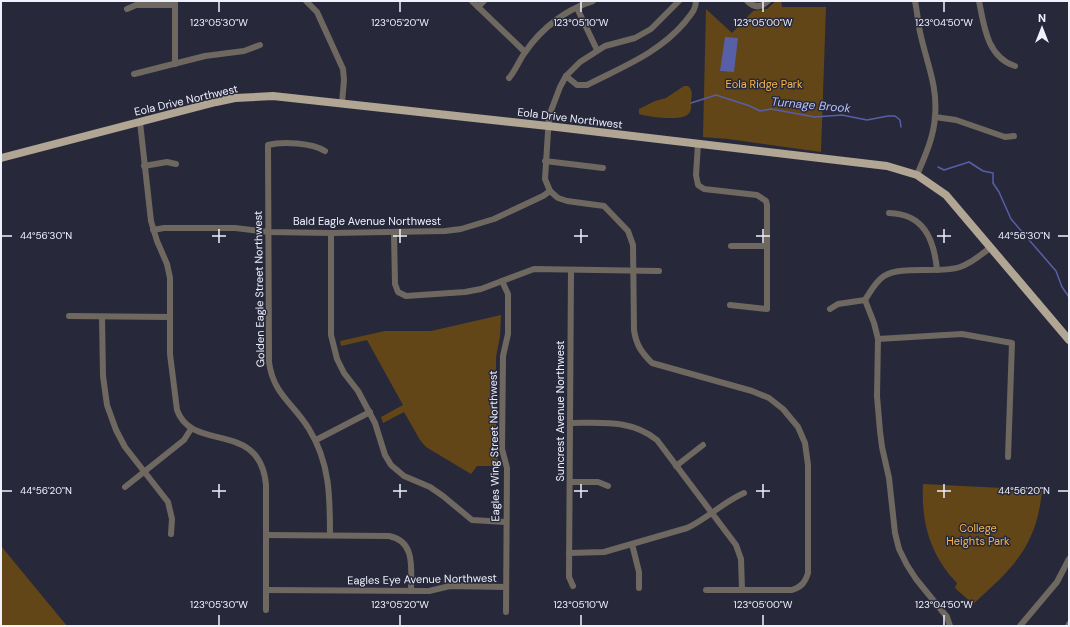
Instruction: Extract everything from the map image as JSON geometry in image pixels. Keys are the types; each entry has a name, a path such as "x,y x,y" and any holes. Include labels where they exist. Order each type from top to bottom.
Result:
{"main road":[{"name":"Eola Drive Northwest","path":"1,158 216,102 248,97 283,96 881,165 917,175 946,195 1069,340"}],"street":[{"path":"306,1 317,12 343,69 344,80 342,103"},
{"path":"472,1 526,52"},
{"path":"478,7 484,1"},
{"path":"509,78 526,52 550,25 577,8 593,1"},
{"path":"679,1 652,29 635,38 597,50 580,62 566,76 555,94 548,126 545,179 550,191 558,198 601,205 609,210 630,235 633,245 634,330 636,341 641,352 652,363 752,391 769,398 790,416 798,427 805,443 808,465 808,573 806,581 799,588 792,590 706,590"},
{"path":"566,76 577,85 587,85 653,51 667,41 680,28 695,9 696,1"},
{"path":"747,1 757,7 768,1"},
{"path":"915,1 920,32 936,94 936,117 930,144 917,175"},
{"path":"979,1 986,36 992,48 1002,60 1015,66"},
{"path":"127,9 136,5 175,3 175,64"},
{"path":"577,8 597,50"},
{"path":"134,74 204,56 244,51 260,45"},
{"path":"936,117 956,120 1004,137 1014,136"},
{"path":"140,122 144,166 153,230 167,264 170,278 170,354 177,410 179,417 191,428 236,442 247,447 260,460 266,476 266,610"},
{"name":"Golden Eagle Street Northwest","path":"325,151 316,146 275,143 268,145 268,232 270,370 279,392 300,416 316,440 324,458 330,489 330,535"},
{"path":"698,144 696,175 698,185 704,189 757,195 766,201 767,309 730,305"},
{"path":"144,166 167,162 176,164"},
{"path":"545,162 603,168"},
{"name":"Bald Eagle Avenue Northwest","path":"153,230 164,228 235,228 268,232 332,233 445,231 480,224 510,212 550,191"},
{"path":"889,213 901,214 911,218 925,231 934,246 937,270"},
{"path":"332,233 331,334 334,346 344,373 376,423 385,455 391,465 397,471 430,487 472,520 506,522"},
{"path":"394,233 395,284 398,292 406,296 447,295 482,289 534,269 659,271"},
{"path":"731,246 766,246"},
{"path":"830,309 838,304 865,300 877,282 885,275 898,272 961,267 991,247"},
{"name":"Suncrest Avenue Northwest","path":"571,270 569,577 573,586"},
{"name":"Eagles Wing Street Northwest","path":"502,281 508,294 508,334 503,356 502,434 502,450 507,468 506,612"},
{"path":"865,300 874,323 878,339 877,388 880,430 890,479 895,533 899,549 907,565 947,617 950,626"},
{"path":"69,316 170,317"},
{"path":"102,316 103,376 108,405 116,430 125,447 143,472 168,502 172,519 171,534"},
{"path":"878,339 962,334 1012,343 1008,457"},
{"path":"316,440 370,412"},
{"path":"570,422 618,423 639,428 656,440 736,545 741,559 742,589"},
{"path":"125,487 184,440 191,428"},
{"path":"676,466 703,445"},
{"path":"570,482 598,482 608,486"},
{"path":"569,553 604,552 687,528 699,523 733,498 744,493"},
{"path":"266,535 396,537 402,541 408,549 411,557 411,591"},
{"path":"632,544 639,572 639,588"},
{"path":"1020,626 1057,582 1069,559"},
{"name":"Eagles Eye Avenue Northwest","path":"267,590 429,591 450,586 506,587"}],"green space":[{"name":"Eola Ridge Park","path":"776,1 781,1 782,7 826,7 821,152 703,137 706,9 732,33 753,11 767,9"},
{"path":"684,86 688,86 692,93 691,109 687,115 683,117 671,118 639,114 639,109 655,101 666,98"},
{"path":"501,315 500,336 496,357 496,448 499,466 477,466 471,474 426,447 420,440 404,412 383,423 381,417 403,405 367,340 341,346 340,341 385,331 431,331"},
{"name":"College Heights Park","path":"923,484 1042,490 1035,526 1029,541 1011,567 973,604 955,588 957,583 940,561 929,537 924,512"},
{"path":"1,546 67,626 1,626"}],"water":[{"path":"725,37 738,38 734,72 720,71"}],"waterway":[{"name":"Turnage Brook","path":"691,103 716,95 750,106 760,111 771,109 815,117 842,115 867,120 895,116 900,120 901,127"},
{"name":"Turnage Brook","path":"938,167 944,170 969,162 983,171 993,173 993,183 999,192 1011,219 1056,271 1062,287 1069,297"}]}
